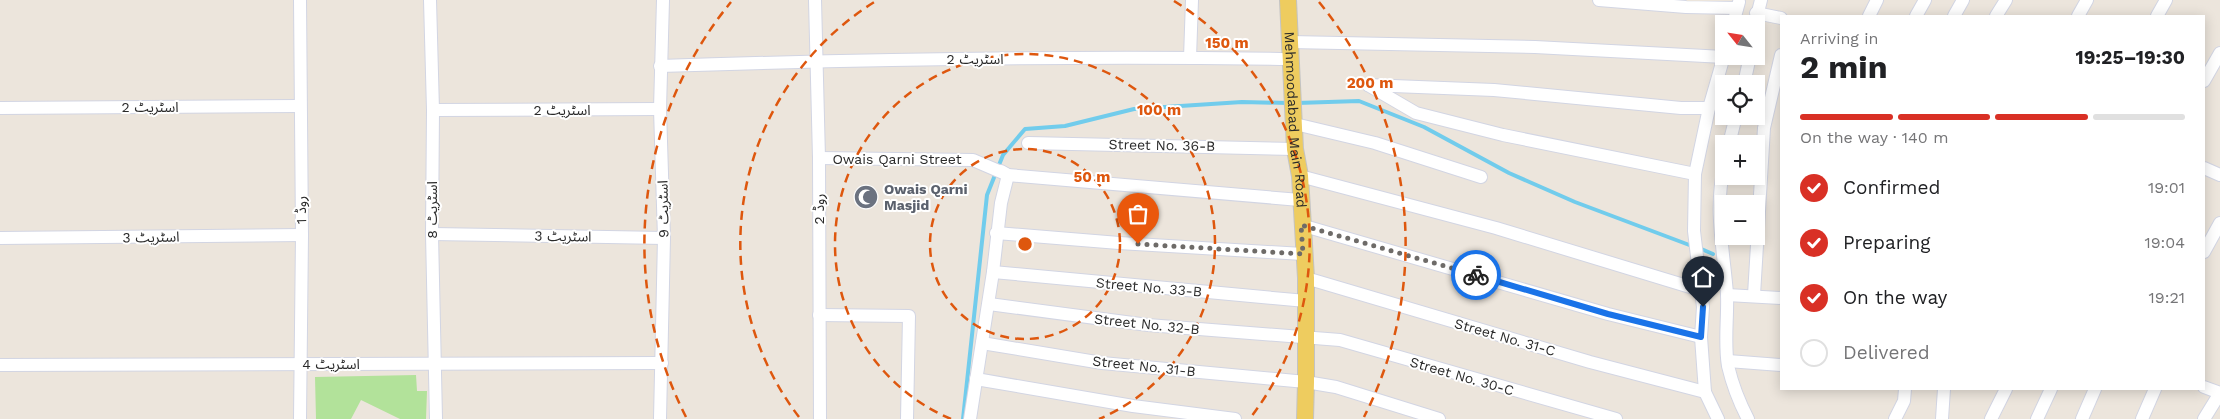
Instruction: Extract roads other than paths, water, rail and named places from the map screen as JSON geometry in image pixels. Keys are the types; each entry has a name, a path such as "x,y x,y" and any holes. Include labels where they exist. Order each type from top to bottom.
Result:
{"main road":[{"name":"Mehmoodabad Main Road","path":"1288,0 1295,149 1300,176 1301,225 1306,278 1304,419"}],"street":[{"name":"روڈ 1","path":"300,0 302,235 300,419"},
{"name":"اسٹریٹ 8","path":"430,0 434,110 432,234 436,419"},
{"name":"اسٹریٹ 9","path":"660,419 664,238 660,109 663,0"},
{"name":"روڈ 2","path":"815,0 815,61 819,158 820,419"},
{"path":"1190,58 1192,0"},
{"path":"1599,0 1686,7 1738,4"},
{"path":"1757,15 1761,0"},
{"path":"1870,15 1877,0"},
{"path":"1917,15 1925,0"},
{"path":"1955,15 1963,0"},
{"path":"1997,15 2006,0"},
{"path":"2079,15 2087,0"},
{"path":"2158,15 2166,0"},
{"path":"1765,18 1780,18"},
{"path":"1290,42 1535,47 1715,57"},
{"path":"2205,79 2220,53"},
{"name":"اسٹریٹ 2","path":"660,66 815,61 1190,58 1291,65"},
{"path":"1754,295 1764,128 1780,59"},
{"path":"1718,419 1705,392 1701,337 1703,307 1694,231 1695,174 1709,108 1722,65"},
{"path":"1695,174 1503,135 1416,113 1368,85 1485,90 1681,108 1709,108"},
{"name":"اسٹریٹ 2","path":"0,108 300,106"},
{"name":"اسٹریٹ 2","path":"434,110 660,109"},
{"path":"1295,121 1375,143 1481,177"},
{"name":"Street No. 36-B","path":"1028,143 1295,149"},
{"name":"Owais Qarni Street","path":"819,158 966,159 1004,172 1300,200"},
{"path":"2205,168 2220,175"},
{"path":"970,419 993,272 1004,172"},
{"path":"1300,176 1496,228 1700,290"},
{"path":"1722,185 1721,225 1727,295 1728,361 1735,395 1748,419"},
{"path":"2205,250 2220,223"},
{"path":"1301,225 1608,314 1701,337"},
{"path":"996,233 1119,243 1303,254"},
{"name":"اسٹریٹ 3","path":"432,234 664,238"},
{"name":"اسٹریٹ 3","path":"0,238 302,235"},
{"name":"Street No. 33-B","path":"993,272 1306,301"},
{"name":"Street No. 31-C","path":"1306,278 1590,362 1705,392"},
{"path":"1727,295 1780,298"},
{"name":"Street No. 32-B","path":"988,304 1148,325 1306,337"},
{"path":"819,315 909,316 907,419"},
{"name":"Street No. 30-C","path":"1306,337 1340,340 1616,419"},
{"name":"Street No. 31-B","path":"982,343 1102,363 1306,382 1336,387 1439,419"},
{"path":"1728,361 1780,365"},
{"name":"اسٹریٹ 4","path":"0,365 662,363"},
{"path":"976,379 1133,406 1235,419"},
{"path":"2204,419 2220,393 2205,387"},
{"path":"1895,419 1904,402 1905,390"},
{"path":"1942,419 1944,390"},
{"path":"1991,419 2006,390"},
{"path":"2037,419 2051,390"},
{"path":"2082,419 2096,390"},
{"path":"2142,419 2155,390"}],"waterway":[{"path":"1297,103 1359,101 1424,127 1509,173 1575,202 1692,246"},
{"path":"963,419 987,195 1003,155 1025,129 1065,126 1134,109 1242,102 1288,103"},
{"path":"1699,248 1713,254"}],"place":[{"name":"Owais Qarni Masjid","path":"866,197"}]}
